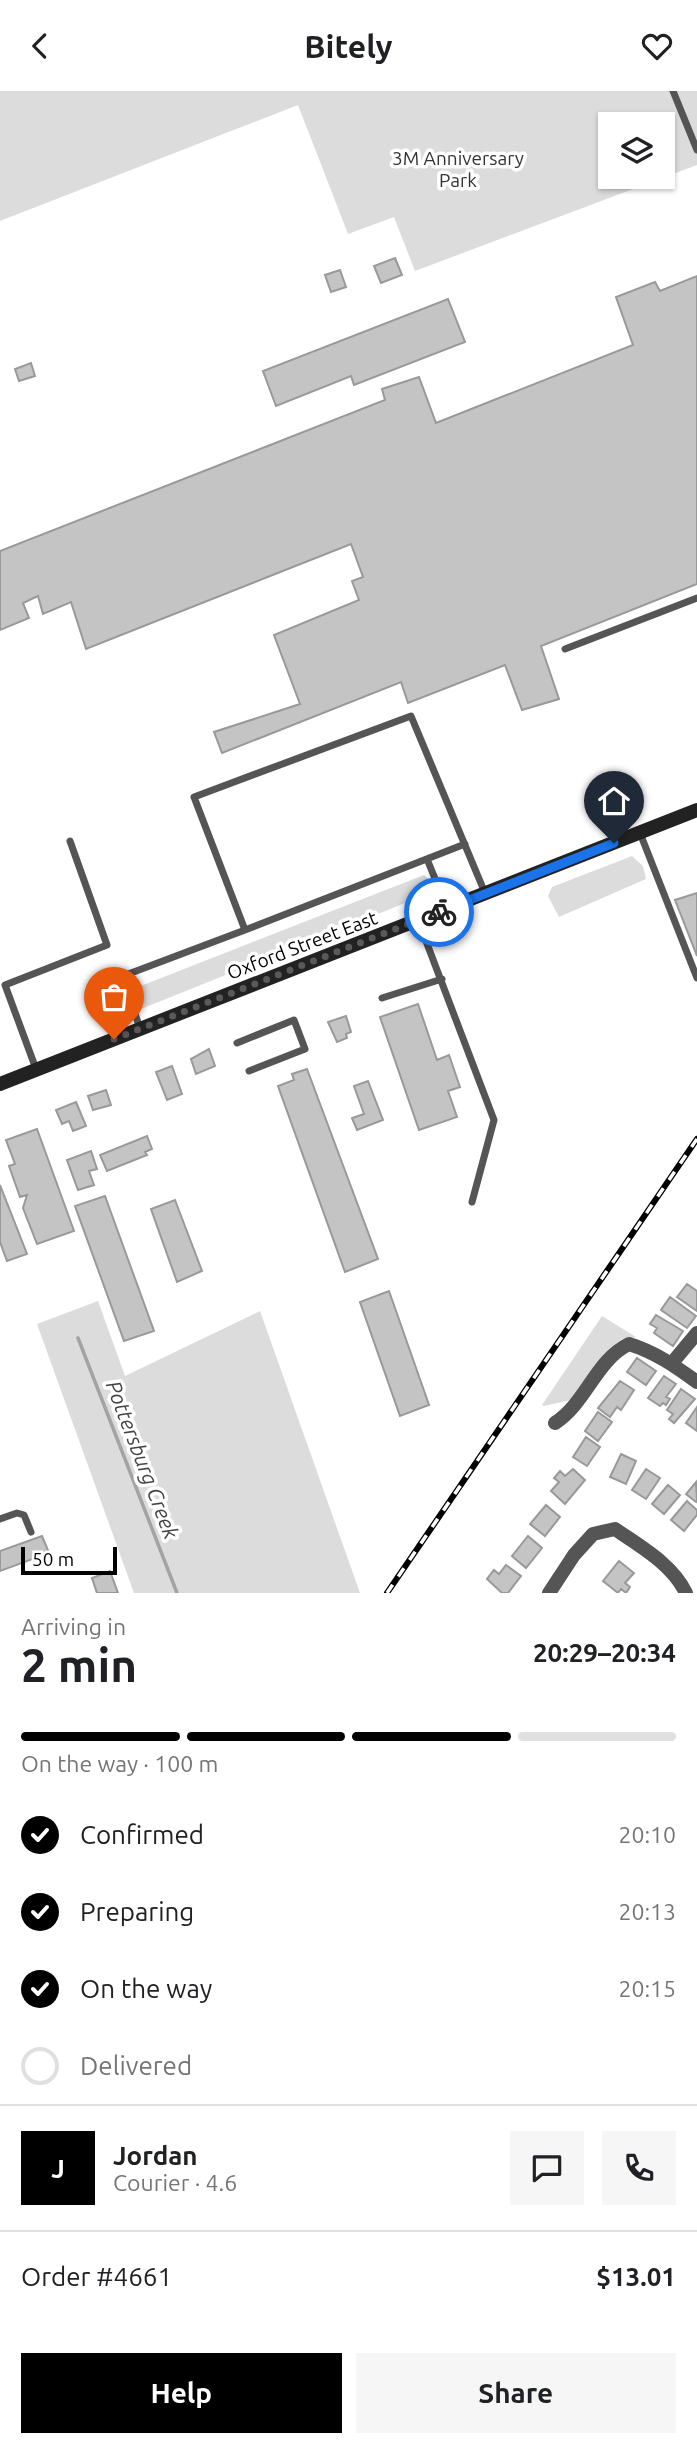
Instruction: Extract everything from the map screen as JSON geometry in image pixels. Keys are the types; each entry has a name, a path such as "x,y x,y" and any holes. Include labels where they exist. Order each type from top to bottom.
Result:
{"main road":[{"name":"Oxford Street East","path":"0,1084 697,810"}],"street":[{"path":"672,1363 697,1333"},
{"path":"555,1423 569,1414 615,1351 629,1345 645,1349 672,1363 697,1382"},
{"path":"549,1593 574,1555 593,1534 615,1529 658,1559 681,1583 686,1593"}],"lane":[{"path":"673,91 697,150"},
{"path":"565,649 697,598"},
{"path":"245,930 194,797 411,716 485,893"},
{"path":"640,833 697,978"},
{"path":"36,1070 5,985 107,945 69,841"},
{"path":"141,1029 122,976 465,844"},
{"path":"427,859 447,908"},
{"path":"418,920 494,1120 472,1202"},
{"path":"382,998 442,979"},
{"path":"237,1044 293,1020 305,1049 249,1071"},
{"path":"0,1519 17,1513 24,1515 31,1532"}],"green space":[{"name":"3M Anniversary Park","path":"0,91 697,91 697,165 675,173 675,112 598,112 598,189 633,189 415,271 394,217 348,234 298,105 0,221"},
{"path":"632,856 643,866 646,879 559,917 548,896 552,887"},
{"path":"424,875 431,881 435,891 136,1011 128,991"},
{"path":"98,1301 125,1376 260,1311 360,1593 134,1593 37,1324"},
{"path":"602,1316 636,1337 622,1339 611,1347 571,1400 542,1405"}],"building":[{"path":"395,258 402,275 381,283 374,266"},
{"path":"340,270 346,287 331,292 325,275"},
{"path":"697,276 697,584 541,646 559,699 522,710 505,665 408,703 401,682 222,753 214,732 300,704 274,635 359,600 352,581 363,577 351,544 86,649 71,602 43,614 38,596 23,603 29,618 0,630 0,551 385,400 382,389 419,377 436,423 633,345 616,297 655,282 660,291"},
{"path":"448,299 465,342 354,385 351,376 276,406 263,371"},
{"path":"31,363 35,376 19,381 15,369"},
{"path":"697,893 697,956 675,900"},
{"path":"418,1004 437,1060 449,1055 460,1087 448,1091 457,1117 419,1130 380,1017"},
{"path":"346,1016 351,1032 346,1034 347,1038 337,1042 328,1022"},
{"path":"209,1049 215,1066 196,1074 191,1059"},
{"path":"172,1066 182,1094 167,1100 156,1072"},
{"path":"307,1069 378,1259 345,1272 278,1086 294,1080 292,1074"},
{"path":"368,1081 383,1120 357,1130 352,1118 364,1114 354,1086"},
{"path":"106,1090 111,1105 93,1110 88,1096"},
{"path":"76,1102 86,1126 73,1131 69,1121 62,1124 56,1110"},
{"path":"37,1129 74,1231 37,1244 23,1208 27,1195 20,1197 9,1166 15,1164 6,1140"},
{"path":"147,1136 152,1149 145,1152 147,1155 107,1171 100,1155"},
{"path":"91,1151 97,1169 89,1171 94,1185 78,1190 67,1160"},
{"path":"0,1185 27,1254 7,1261 0,1242"},
{"path":"105,1196 154,1331 124,1341 75,1206"},
{"path":"175,1200 202,1271 177,1282 151,1209"},
{"path":"687,1284 697,1291 697,1311 677,1297"},
{"path":"389,1291 429,1405 400,1416 360,1302"},
{"path":"670,1297 696,1316 687,1328 661,1310"},
{"path":"656,1315 683,1331 673,1346 654,1333 657,1328 650,1324"},
{"path":"637,1358 656,1371 646,1385 627,1372"},
{"path":"664,1376 676,1384 666,1397 670,1399 666,1405 663,1403 660,1406 648,1398"},
{"path":"620,1381 634,1390 621,1410 617,1407 610,1417 598,1408"},
{"path":"681,1389 695,1399 674,1423 669,1419 673,1414 667,1410"},
{"path":"697,1407 697,1431 686,1423"},
{"path":"598,1412 612,1422 598,1441 585,1431"},
{"path":"586,1437 600,1447 587,1466 573,1457"},
{"path":"621,1454 636,1461 626,1484 610,1477"},
{"path":"573,1469 585,1480 565,1504 551,1491 559,1482 554,1478 560,1471 565,1476"},
{"path":"646,1469 660,1478 646,1499 632,1490"},
{"path":"696,1482 697,1500 696,1502 686,1494"},
{"path":"668,1485 680,1495 664,1514 652,1504"},
{"path":"687,1501 697,1510 697,1515 684,1531 671,1520"},
{"path":"546,1505 560,1517 545,1536 530,1524"},
{"path":"42,1536 49,1553 0,1571 0,1551"},
{"path":"528,1536 542,1548 526,1568 512,1556"},
{"path":"619,1561 634,1573 625,1583 630,1587 626,1593 621,1589 618,1593 603,1581"},
{"path":"506,1565 521,1576 508,1593 502,1593 487,1579 494,1570 499,1574"},
{"path":"110,1571 118,1593 97,1593 92,1578"}],"waterway":[{"name":"Pottersburg Creek","path":"78,1338 177,1593"}],"railway":[{"path":"387,1593 697,1139"}],"way so far":[{"path":"114,1039 439,912"}],"route":[{"path":"439,912 614,843"}]}
